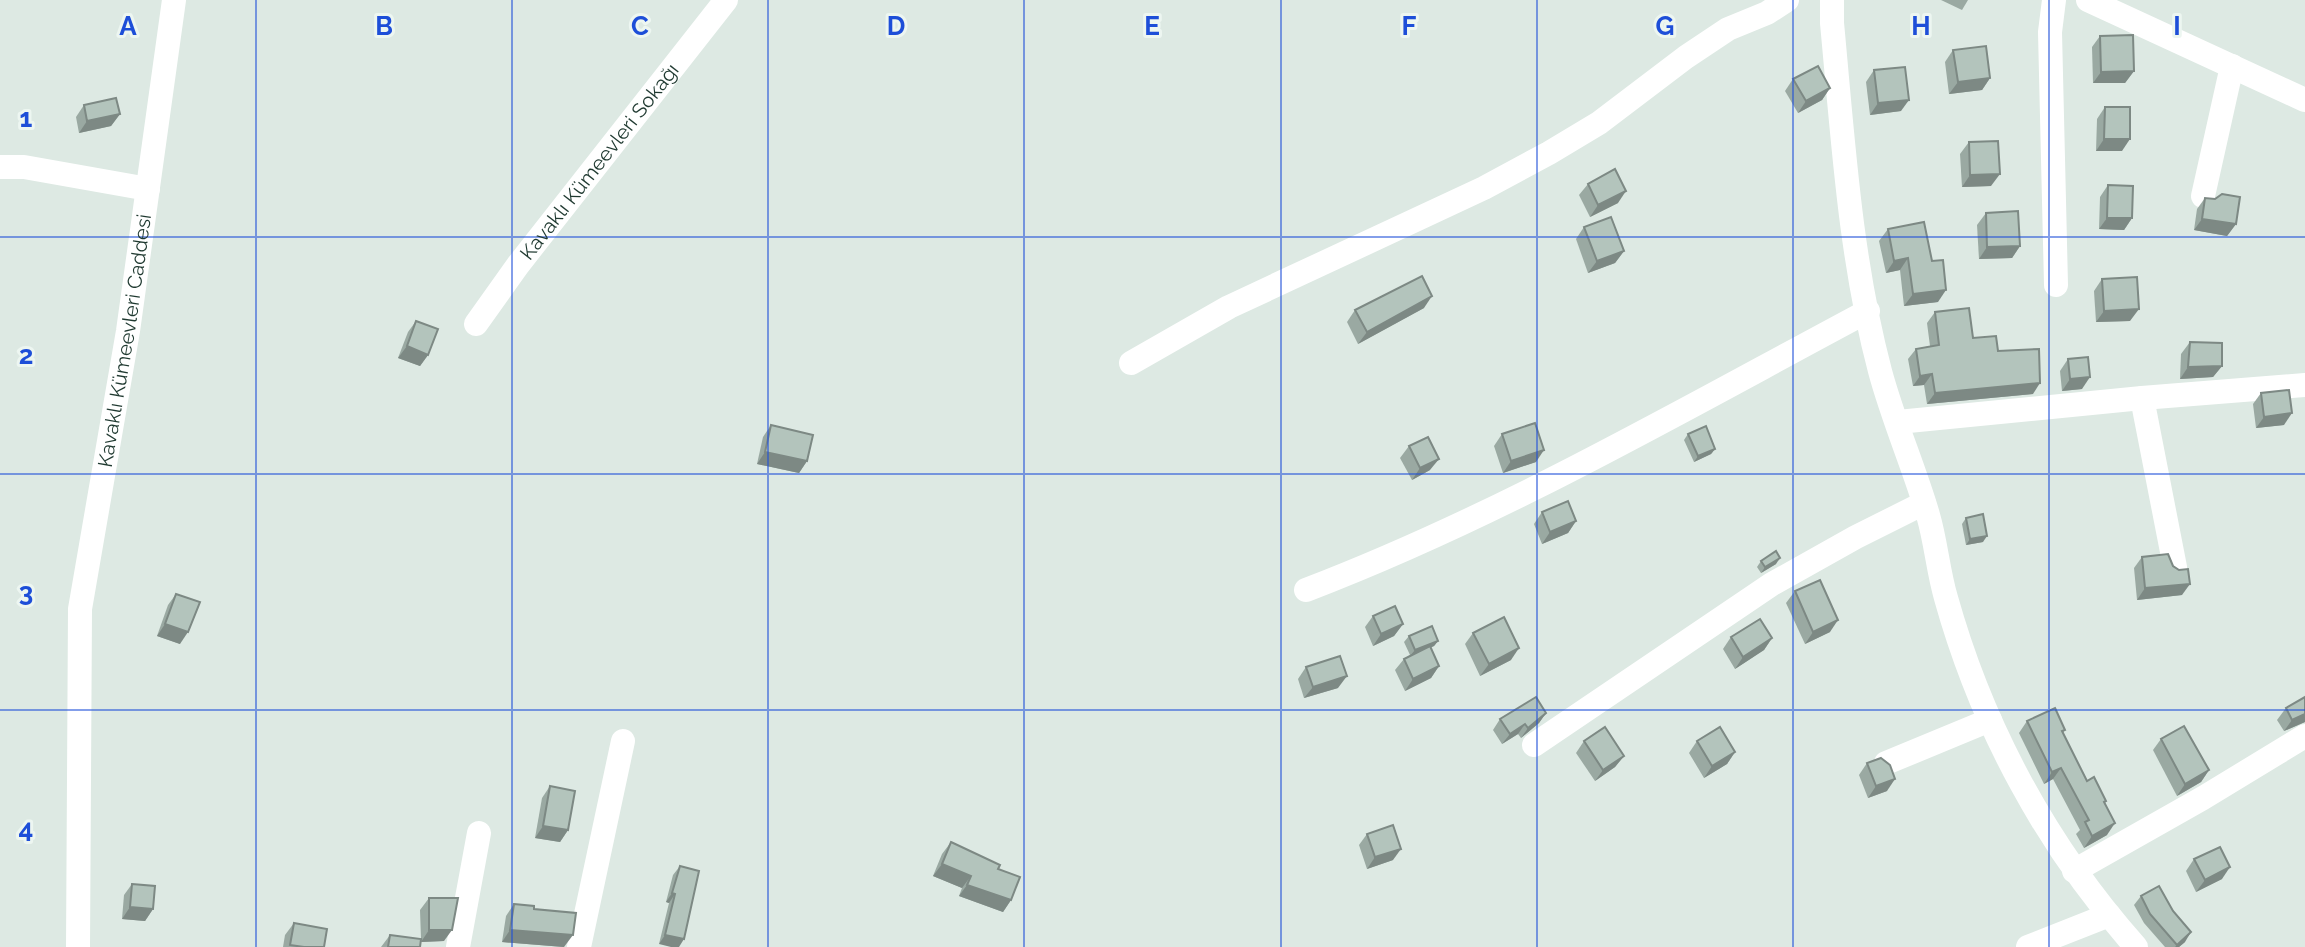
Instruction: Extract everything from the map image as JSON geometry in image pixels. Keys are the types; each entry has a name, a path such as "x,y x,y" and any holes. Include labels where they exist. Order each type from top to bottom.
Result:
{"street":[{"name":"Kavaklı Kümeevleri Caddesi","path":"78,947 80,609 128,331 174,0"},
{"name":"Kavaklı Kümeevleri Sokağı","path":"476,324 572,194 726,0"},
{"path":"1131,363 1229,307 1427,215 1549,153 1599,123 1728,29 1767,13 1787,0"},
{"path":"1832,0 1853,233 1880,372 1924,503 1945,596 1990,720 2033,807 2074,871 2136,947"},
{"path":"2054,0 2050,32 2056,285"},
{"path":"2088,0 2305,100"},
{"path":"2203,196 2232,66"},
{"path":"0,167 24,167 148,189"},
{"path":"1306,590 1452,529 1540,487 1868,311"},
{"path":"1898,422 2305,385"},
{"path":"2142,398 2175,567"},
{"path":"1534,745 1772,584 1924,503"},
{"path":"1886,763 1990,720"},
{"path":"2074,871 2305,736"},
{"path":"579,947 623,741"},
{"path":"458,947 479,833"},
{"path":"2028,947 2109,915"}],"building":[{"path":"2133,35 2134,71 2101,72 2100,36"},
{"path":"1986,46 1990,78 1958,82 1953,50"},
{"path":"1818,66 1830,88 1806,101 1793,79"},
{"path":"1905,67 1909,100 1878,103 1874,70"},
{"path":"116,98 120,114 87,121 84,105"},
{"path":"2105,107 2130,107 2130,139 2104,139"},
{"path":"1998,141 2000,174 1970,175 1969,142"},
{"path":"1615,169 1626,191 1598,205 1588,184"},
{"path":"2108,185 2133,186 2132,218 2107,218"},
{"path":"2222,194 2240,197 2236,224 2202,219 2205,198 2215,199"},
{"path":"2018,211 2020,246 1987,247 1986,213"},
{"path":"1611,217 1624,251 1597,261 1584,227"},
{"path":"1924,222 1932,261 1943,260 1946,290 1913,294 1908,258 1894,261 1888,229"},
{"path":"1422,276 1432,296 1367,332 1355,310"},
{"path":"2137,277 2139,309 2104,311 2102,279"},
{"path":"1969,308 1973,338 1996,336 1998,351 2039,349 2040,383 1935,393 1932,374 1920,376 1916,349 1939,345 1935,312"},
{"path":"416,321 438,329 428,355 407,346"},
{"path":"2190,342 2222,343 2222,366 2188,367"},
{"path":"2088,357 2090,377 2070,379 2068,359"},
{"path":"2289,390 2292,413 2264,417 2261,393"},
{"path":"1535,423 1544,450 1511,461 1502,434"},
{"path":"771,425 813,435 807,461 765,452"},
{"path":"1706,426 1715,449 1698,456 1688,434"},
{"path":"1428,437 1439,459 1420,468 1409,446"},
{"path":"1568,501 1576,521 1550,532 1542,512"},
{"path":"1983,514 1987,536 1970,539 1966,518"},
{"path":"1776,551 1780,558 1765,567 1761,561"},
{"path":"2168,554 2173,566 2179,570 2188,569 2190,584 2145,588 2142,557"},
{"path":"1820,580 1838,620 1813,632 1795,591"},
{"path":"176,594 200,602 188,632 165,624"},
{"path":"1395,606 1403,624 1381,634 1373,616"},
{"path":"1504,617 1519,648 1489,664 1473,633"},
{"path":"1760,619 1772,638 1743,657 1731,637"},
{"path":"1432,626 1438,641 1415,650 1409,636"},
{"path":"1430,646 1439,666 1413,679 1404,659"},
{"path":"1340,656 1347,676 1313,687 1306,667"},
{"path":"1536,697 1546,713 1528,728 1525,724 1510,734 1500,719"},
{"path":"2305,697 2305,714 2292,720 2286,708"},
{"path":"2055,708 2065,730 2062,731 2087,781 2094,777 2115,823 2092,836 2085,822 2089,820 2061,768 2052,772 2027,721"},
{"path":"2184,726 2209,770 2185,784 2161,739"},
{"path":"1605,727 1624,756 1603,770 1584,741"},
{"path":"1720,727 1735,752 1712,766 1697,741"},
{"path":"1881,758 1890,765 1895,779 1876,786 1867,763"},
{"path":"550,786 575,791 568,830 543,826"},
{"path":"1393,825 1401,849 1375,857 1367,834"},
{"path":"951,842 1000,865 998,869 1020,877 1011,900 967,885 971,876 942,864"},
{"path":"2220,847 2230,867 2205,880 2194,859"},
{"path":"680,866 699,871 684,939 665,935"},
{"path":"132,884 155,886 153,909 130,907"},
{"path":"2159,886 2173,911 2191,932 2177,945 2150,914 2141,896"},
{"path":"429,898 458,898 452,930 429,930"},
{"path":"514,904 576,913 573,935 510,930"},
{"path":"294,923 327,929 324,947 290,945"},
{"path":"390,935 421,939 420,947 388,947"}]}
